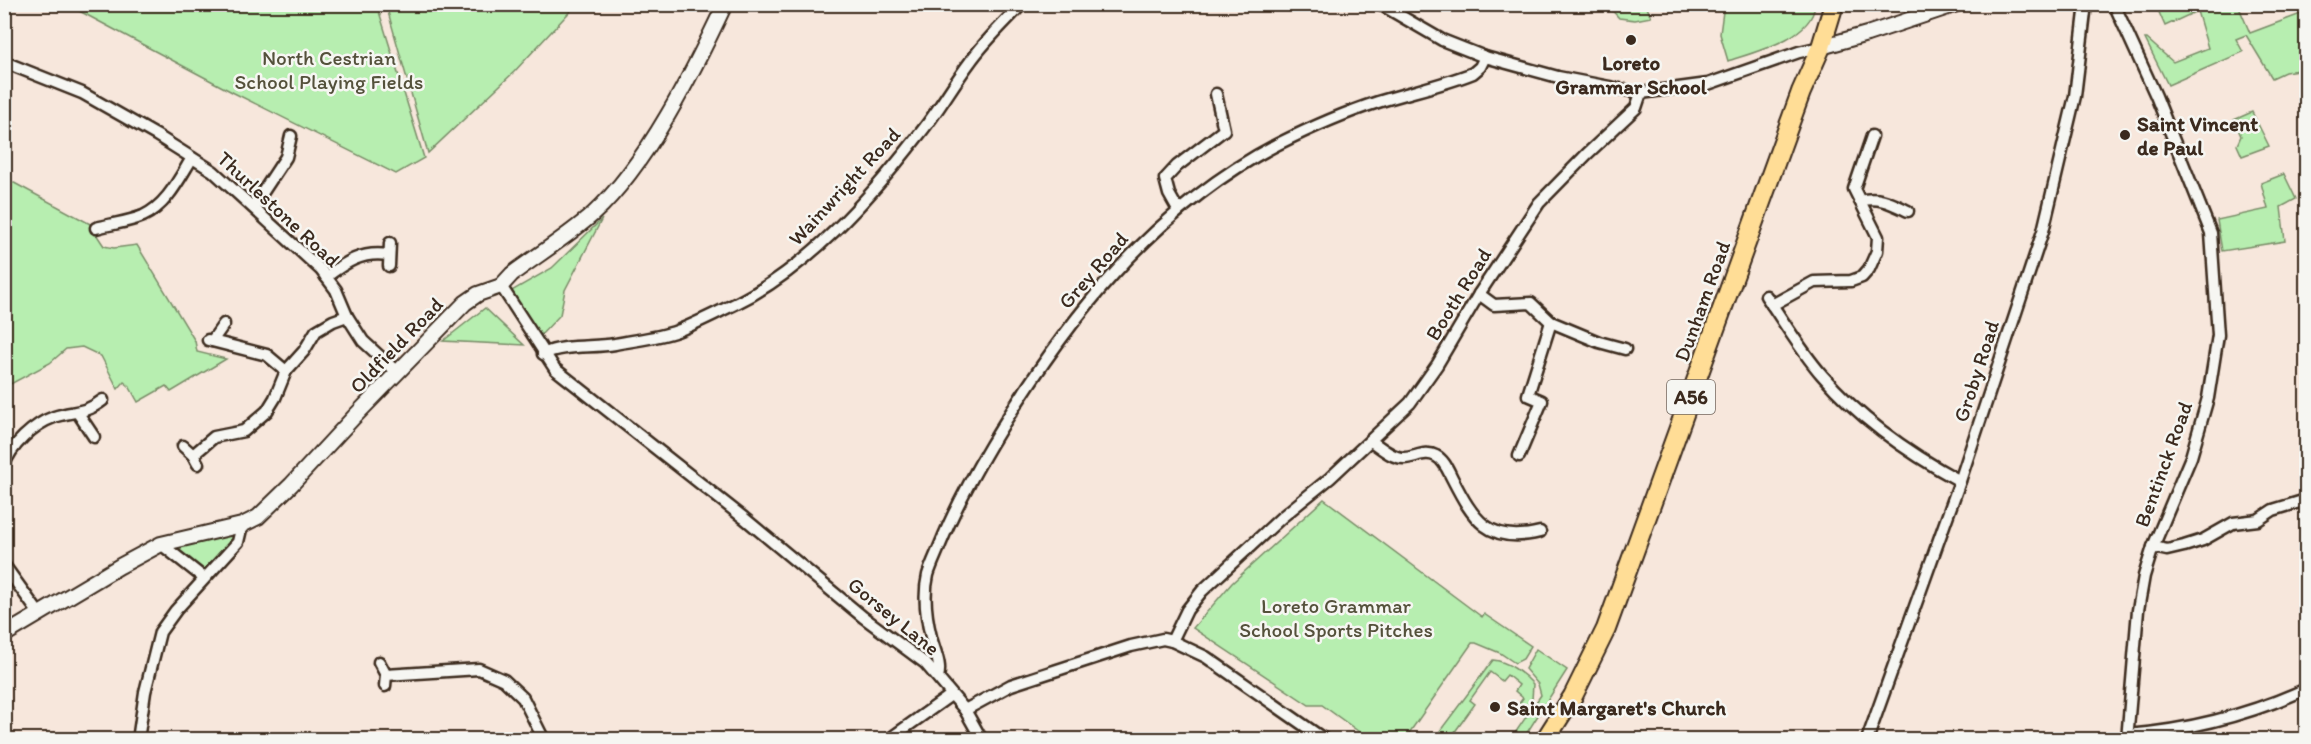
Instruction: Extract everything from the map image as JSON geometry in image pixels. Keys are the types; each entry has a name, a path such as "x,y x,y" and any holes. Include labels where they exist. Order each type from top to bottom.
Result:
{"highway":[{"name":"Dunham Road","path":"1545,740 1573,696 1606,629 1802,92 1821,47 1834,4"}],"street":[{"name":"Oldfield Road","path":"4,635 161,544 242,525 271,507 472,297 501,286 512,274 593,214 612,194 668,113 725,4"},
{"name":"Wainwright Road","path":"543,354 556,350 613,344 676,331 738,303 769,284 799,262 836,229 865,198 919,136 972,60 1022,4"},
{"path":"1380,4 1442,40 1485,57 1558,77 1641,93 1708,84 1799,52 1867,34 1957,4"},
{"name":"Groby Road","path":"1867,740 1960,481 2043,231 2074,96 2086,4"},
{"name":"Bentinck Road","path":"2114,4 2156,96 2211,233 2218,335 2208,398 2190,457 2153,547 2138,610 2127,737"},
{"name":"Grey Road","path":"938,676 939,667 926,613 925,597 928,574 950,521 975,472 1027,385 1112,274 1178,210 1236,169 1276,145 1319,124 1376,103 1473,73 1480,67 1485,57"},
{"name":"Thurlestone Road","path":"4,62 82,93 213,171 326,277 342,301 347,316 363,341 398,373"},
{"name":"Booth Road","path":"1172,641 1187,610 1202,591 1371,441 1410,403 1437,365 1479,294 1539,202 1636,108 1641,93"},
{"path":"1178,210 1169,194 1165,178 1224,130 1216,94"},
{"path":"253,207 286,157 291,136"},
{"path":"1872,136 1855,185 1878,240 1875,256 1865,274 1851,281 1814,282 1769,301 1822,375 1855,408 1928,464 1960,481"},
{"path":"96,228 143,216 165,201 192,158"},
{"path":"1860,201 1870,198 1883,199 1908,211"},
{"path":"326,277 355,257 374,253 388,261 390,243"},
{"name":"Gorsey Lane","path":"501,286 543,354 555,369 593,401 660,450 863,617 925,663 965,710 982,740"},
{"path":"1479,294 1494,305 1531,303 1551,322 1599,342 1625,349"},
{"path":"183,446 196,460 214,437 244,431 267,411 286,371 304,351 316,331 347,316"},
{"path":"1519,456 1542,401 1528,395 1551,322"},
{"path":"224,324 210,340 267,355 286,371"},
{"path":"4,466 7,456 30,431 53,417 78,413 103,400"},
{"path":"78,413 94,437"},
{"path":"1371,441 1402,458 1427,453 1436,456 1444,464 1472,514 1490,529 1513,536 1540,532"},
{"path":"2153,547 2167,550 2184,546 2203,540 2233,523 2258,520 2273,510 2307,500"},
{"path":"138,740 145,692 160,632 204,578 238,542 242,525"},
{"path":"161,544 204,578"},
{"path":"4,565 40,615"},
{"path":"965,710 1011,685 1131,646 1155,640 1172,641 1206,657 1325,740"},
{"path":"379,662 386,680 479,669 504,680 523,698 544,740"},
{"path":"2127,737 2161,732 2234,715 2307,689"},
{"path":"888,740 951,695"}],"green space":[{"name":"North Cestrian School Playing Fields","path":"386,4 576,5 514,72 428,153"},
{"path":"1724,4 1815,5 1812,17 1793,35 1767,48 1728,61 1720,34"},
{"name":"North Cestrian School Playing Fields","path":"68,5 377,5 424,158 396,174 234,93"},
{"path":"1607,5 1646,5 1651,17 1635,20 1619,18"},
{"path":"2171,5 2238,5 2250,33 2306,12 2306,72 2305,69 2285,72 2272,78 2246,35 2236,39 2243,52 2168,85 2145,39 2173,62 2208,48 2197,11 2165,26 2158,10"},
{"path":"2252,112 2269,146 2242,156 2237,145 2241,136 2234,120"},
{"path":"2284,174 2296,199 2281,207 2285,241 2222,251 2217,220 2268,209 2261,183"},
{"path":"5,178 94,226 104,246 114,248 137,245 195,341 197,352 226,359 171,392 166,386 138,402 129,386 124,382 118,389 101,356 82,347 66,349 50,363 5,387"},
{"path":"602,219 565,290 560,315 540,336 501,297 552,268"},
{"path":"485,308 524,345 443,341"},
{"name":"Loreto Grammar School Sports Pitches","path":"1324,499 1482,617 1484,614 1531,646 1523,659 1515,663 1500,653 1472,643 1405,739 1369,739 1322,705 1309,705 1193,628 1232,583"},
{"path":"242,525 238,542 204,578 161,544"},
{"path":"1536,649 1567,670 1523,739 1511,739 1541,695 1538,684 1525,669"},
{"path":"1493,660 1514,668 1533,684 1532,700 1522,714 1515,709 1523,698 1515,691 1519,685 1507,675 1502,681 1490,672 1470,700 1475,704 1454,733 1460,739 1434,739"}],"place":[{"name":"Loreto Grammar School","path":"1631,40"},
{"name":"Saint Vincent de Paul","path":"2125,135"},
{"name":"Saint Margaret's Church","path":"1495,707"}]}
